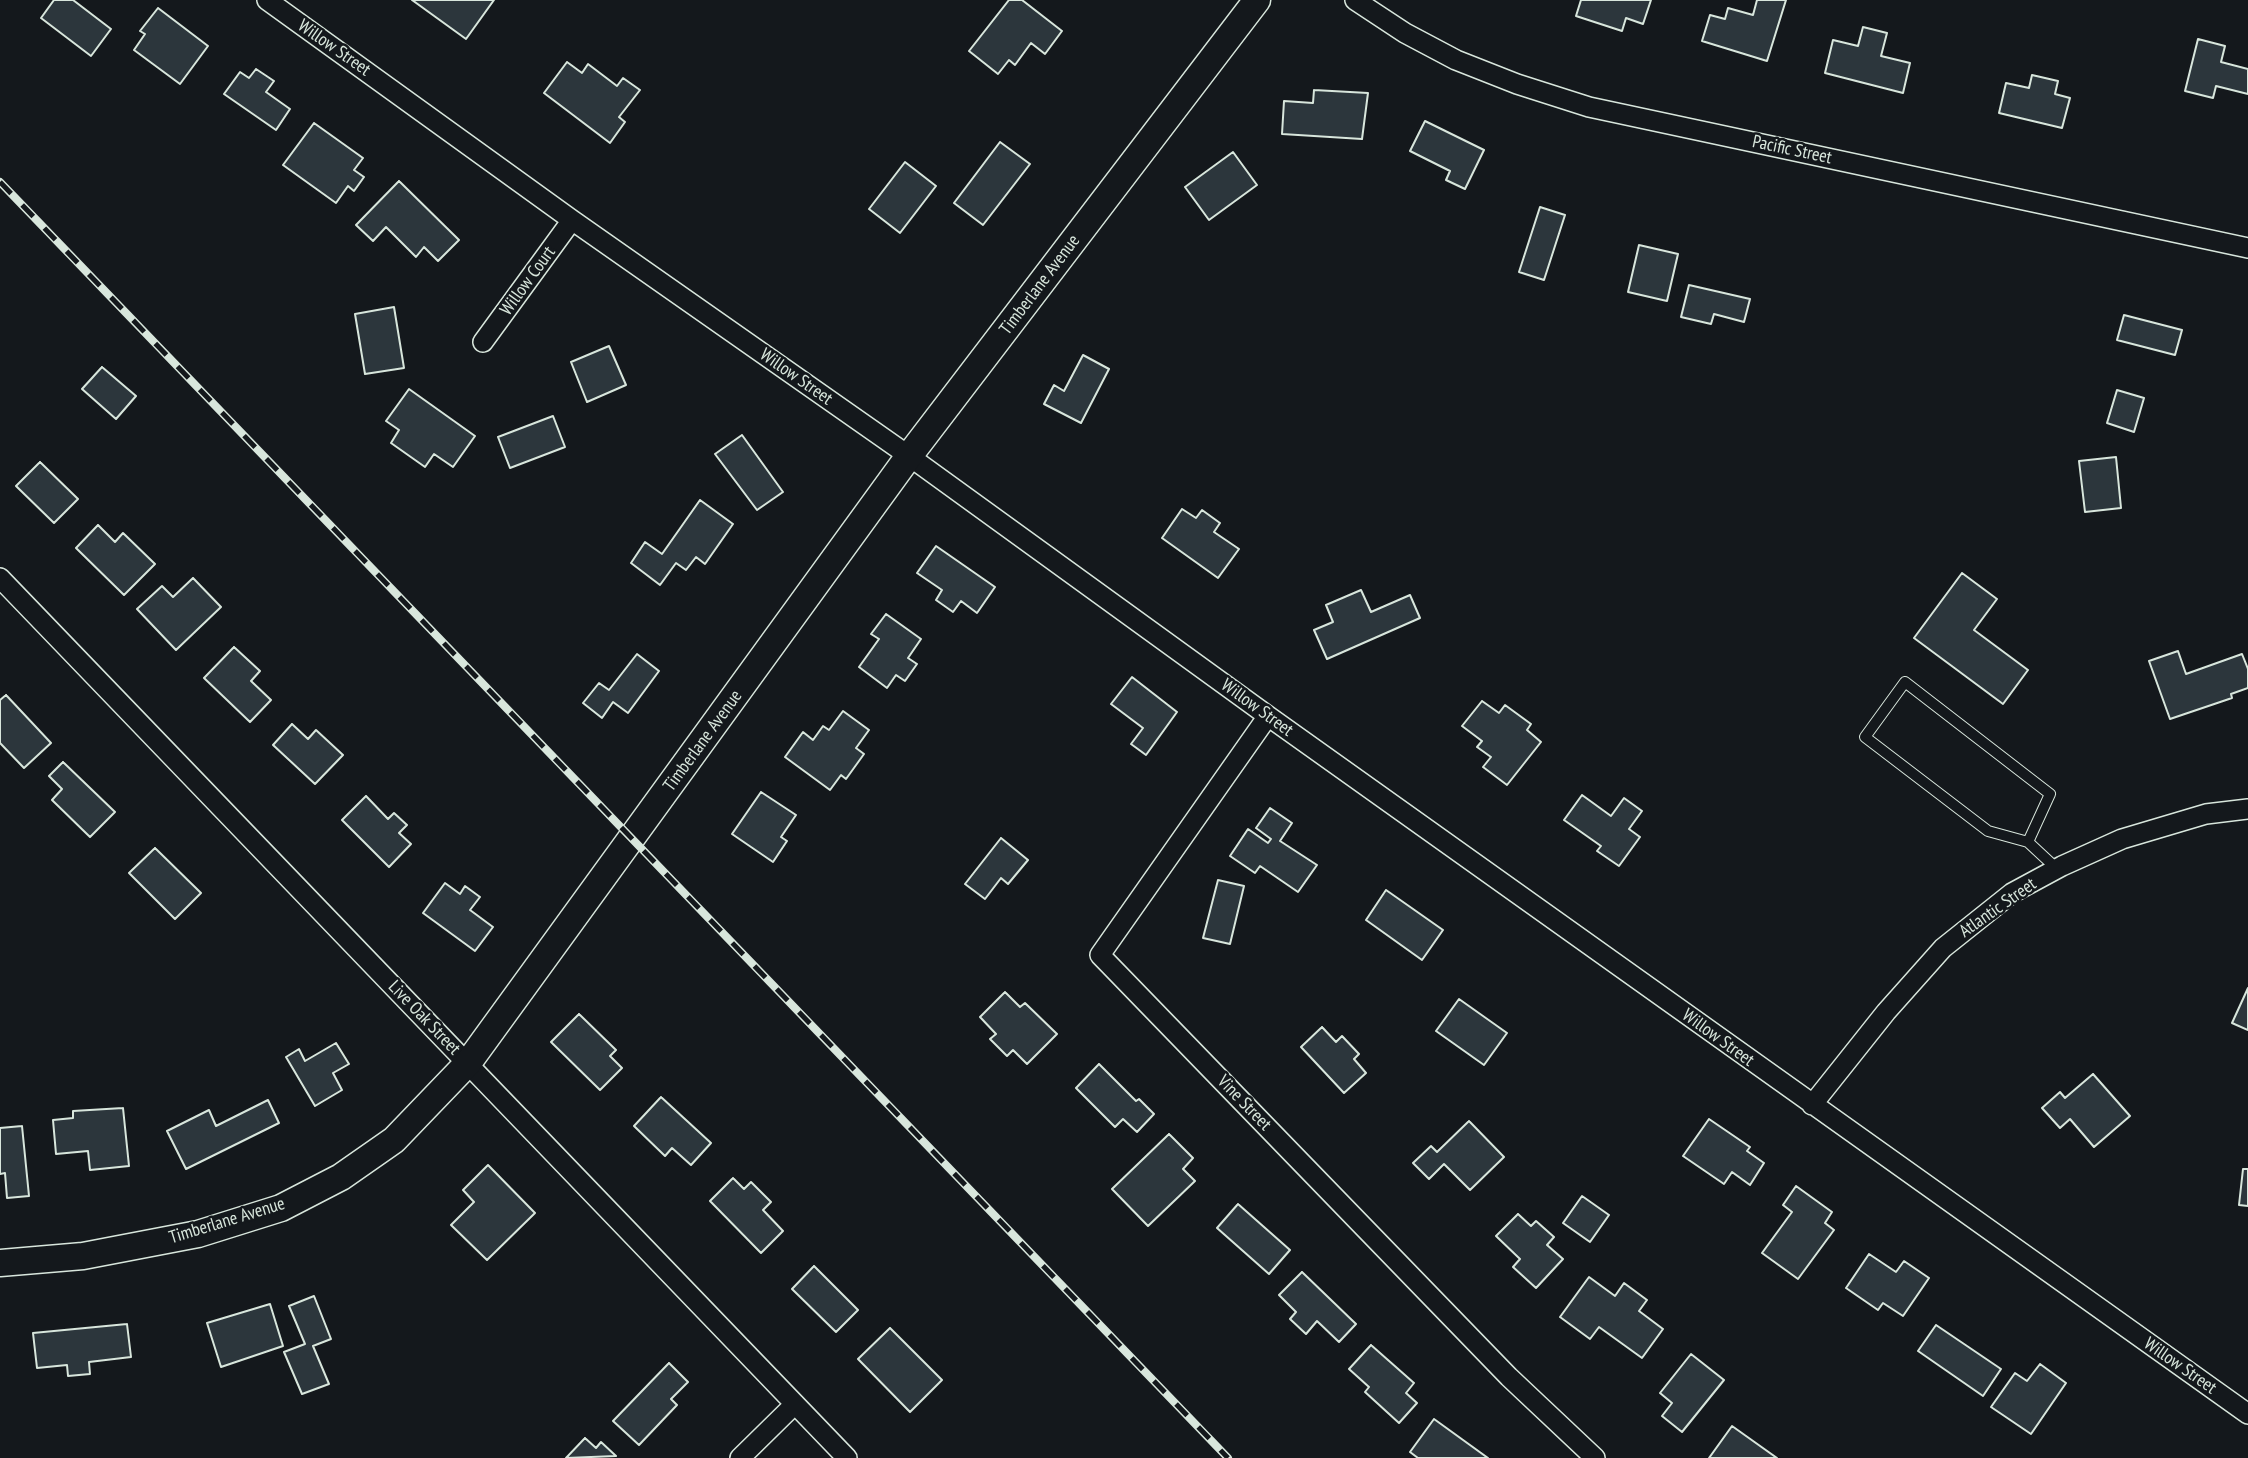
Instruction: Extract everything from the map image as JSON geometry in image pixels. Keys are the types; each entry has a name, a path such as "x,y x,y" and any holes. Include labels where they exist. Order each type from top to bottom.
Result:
{"street":[{"name":"Willow Street","path":"267,0 2248,1414"},
{"name":"Timberlane Avenue","path":"0,1263 83,1256 198,1234 281,1208 341,1177 394,1140 468,1063 909,456 1257,0"},
{"name":"Pacific Street","path":"1355,0 1405,33 1456,60 1517,84 1589,107 2248,248"},
{"name":"Willow Court","path":"483,342 572,220"},
{"name":"Live Oak Street","path":"0,578 847,1458"},
{"name":"Vine Street","path":"1268,716 1100,955 1509,1377 1595,1458"},
{"name":"Atlantic Street","path":"1812,1105 1886,1012 1943,947 2012,893 2122,839 2206,814 2248,808"},
{"path":"740,1458 795,1404"}],"lane":[{"path":"2028,842 2050,794 1905,682 1865,737 1988,831 2028,842 2057,869"}],"building":[{"path":"54,0 73,0 111,29 91,56 41,18"},
{"path":"412,0 494,0 466,39"},
{"path":"1009,0 1022,0 1062,31 1045,54 1031,43 1015,65 1009,60 998,74 969,51"},
{"path":"1581,0 1651,0 1643,24 1626,18 1622,31 1576,16"},
{"path":"1757,0 1786,0 1767,61 1702,41 1710,15 1725,19 1728,8 1753,15"},
{"path":"158,8 208,46 180,84 134,50 145,34 140,31"},
{"path":"1863,27 1887,33 1881,56 1910,63 1903,93 1825,73 1833,40 1858,46"},
{"path":"2198,39 2225,46 2221,62 2248,69 2248,94 2216,86 2213,98 2185,91"},
{"path":"567,62 582,73 588,64 617,86 623,78 640,90 619,117 625,122 610,143 544,93"},
{"path":"256,69 274,81 266,92 290,109 276,130 224,94 240,72 249,78"},
{"path":"2032,75 2058,81 2055,94 2070,98 2062,128 1999,113 2006,83 2029,88"},
{"path":"1314,90 1368,93 1362,139 1282,134 1284,101 1313,103"},
{"path":"1425,121 1484,150 1465,189 1446,180 1450,171 1410,151"},
{"path":"314,123 363,158 354,170 364,177 354,191 348,186 336,203 283,165"},
{"path":"1000,142 1030,164 983,225 954,203"},
{"path":"1233,152 1257,185 1209,220 1185,187"},
{"path":"905,162 936,186 900,233 869,209"},
{"path":"399,181 459,240 438,261 424,247 416,257 386,227 373,241 356,225"},
{"path":"1540,207 1565,215 1544,280 1519,272"},
{"path":"1639,245 1678,254 1667,301 1628,292"},
{"path":"1689,285 1750,299 1744,322 1714,314 1711,324 1681,317"},
{"path":"394,307 404,368 365,374 355,314"},
{"path":"2124,315 2182,330 2175,355 2117,340"},
{"path":"609,346 626,385 587,402 571,362"},
{"path":"1083,355 1109,369 1081,423 1044,404 1054,385 1064,391"},
{"path":"102,367 136,396 116,419 82,389"},
{"path":"409,389 475,436 453,467 434,454 425,467 391,443 399,430 386,421"},
{"path":"2117,390 2144,398 2134,432 2107,423"},
{"path":"553,416 565,447 510,468 498,437"},
{"path":"742,435 783,492 757,510 715,454"},
{"path":"2116,457 2121,508 2085,512 2079,461"},
{"path":"40,462 78,499 54,523 16,486"},
{"path":"700,500 733,524 705,564 696,557 686,570 676,563 660,585 631,563 645,542 662,554"},
{"path":"1182,509 1196,518 1202,510 1220,523 1214,532 1239,549 1218,578 1162,538"},
{"path":"98,525 115,542 123,533 155,564 124,595 76,548"},
{"path":"936,546 995,587 977,613 961,601 953,612 936,600 942,590 917,573"},
{"path":"1962,573 1997,599 1974,630 2028,670 2003,704 1914,638"},
{"path":"193,578 221,607 176,650 137,609 162,586 173,597"},
{"path":"1361,590 1371,612 1410,595 1420,618 1327,659 1314,630 1333,622 1326,605"},
{"path":"886,614 921,639 908,658 917,664 905,681 896,675 887,688 859,667 879,639 871,634"},
{"path":"234,647 260,671 251,681 271,700 250,722 204,678"},
{"path":"2178,651 2186,674 2242,654 2248,669 2248,688 2231,694 2232,698 2170,719 2149,661"},
{"path":"637,654 659,671 628,713 613,702 602,718 583,703 599,683 609,690"},
{"path":"1132,677 1177,712 1146,755 1131,744 1143,728 1111,704"},
{"path":"6,695 51,743 24,768 0,743 0,700"},
{"path":"1482,701 1499,713 1505,705 1531,724 1527,730 1541,742 1507,785 1483,767 1491,757 1477,747 1482,741 1462,726"},
{"path":"843,711 869,730 856,748 864,754 846,779 841,775 830,790 785,757 803,732 813,740 823,726 829,730"},
{"path":"292,724 308,739 316,730 343,755 315,784 273,745"},
{"path":"63,762 115,812 90,837 52,800 62,789 49,776"},
{"path":"761,792 796,815 781,837 787,841 773,862 732,834"},
{"path":"1582,795 1611,816 1624,798 1642,811 1629,829 1640,837 1619,866 1597,851 1601,846 1564,820"},
{"path":"366,796 388,819 394,813 407,825 399,833 411,844 389,867 342,820"},
{"path":"1270,808 1292,823 1280,841 1317,865 1298,892 1260,866 1255,873 1230,856 1248,829 1268,843 1271,839 1256,828"},
{"path":"1001,838 1028,860 1008,884 1001,878 985,899 965,884"},
{"path":"155,848 201,893 175,919 129,873"},
{"path":"1218,880 1244,886 1230,944 1203,938"},
{"path":"445,883 460,894 465,886 480,897 470,910 493,927 475,951 423,913"},
{"path":"1386,890 1443,930 1422,960 1366,920"},
{"path":"2248,988 2248,1030 2232,1023"},
{"path":"1005,992 1020,1007 1025,1003 1057,1034 1027,1064 1013,1050 1007,1056 990,1039 996,1034 980,1017"},
{"path":"1459,999 1507,1033 1484,1065 1436,1031"},
{"path":"579,1014 616,1050 610,1056 622,1068 600,1090 551,1042"},
{"path":"1322,1027 1336,1042 1342,1036 1359,1054 1354,1059 1366,1073 1344,1093 1301,1047"},
{"path":"336,1043 349,1064 333,1073 342,1090 315,1106 286,1057 299,1049 305,1061"},
{"path":"1099,1064 1136,1101 1139,1099 1154,1114 1137,1132 1123,1119 1115,1127 1076,1088"},
{"path":"2093,1074 2130,1116 2094,1147 2070,1119 2060,1128 2042,1108 2060,1092 2065,1098"},
{"path":"661,1097 711,1143 691,1165 672,1148 665,1156 634,1126"},
{"path":"268,1100 279,1123 186,1169 167,1131 209,1110 216,1126"},
{"path":"123,1108 129,1166 90,1170 88,1151 56,1154 53,1120 73,1118 73,1111"},
{"path":"1709,1119 1750,1147 1747,1151 1764,1163 1750,1185 1732,1172 1724,1184 1683,1156"},
{"path":"1469,1121 1504,1157 1470,1190 1444,1164 1429,1179 1413,1163 1431,1146 1437,1152"},
{"path":"22,1126 29,1196 7,1198 5,1173 0,1174 0,1128"},
{"path":"1169,1134 1193,1158 1183,1169 1195,1181 1148,1226 1112,1189"},
{"path":"488,1165 535,1213 487,1260 451,1225 474,1202 463,1190"},
{"path":"2243,1169 2248,1169 2248,1206 2239,1205"},
{"path":"733,1178 744,1189 751,1182 771,1202 763,1210 783,1231 761,1253 710,1201"},
{"path":"1796,1186 1832,1212 1825,1223 1834,1230 1798,1279 1762,1253 1792,1212 1783,1205"},
{"path":"1582,1196 1609,1215 1590,1242 1563,1223"},
{"path":"1238,1204 1290,1250 1269,1274 1217,1228"},
{"path":"1518,1214 1531,1226 1536,1221 1554,1237 1547,1245 1563,1259 1536,1288 1513,1267 1520,1259 1496,1236"},
{"path":"1869,1254 1896,1272 1904,1261 1929,1278 1903,1316 1883,1303 1878,1310 1846,1288"},
{"path":"814,1266 858,1310 836,1332 792,1289"},
{"path":"1302,1272 1356,1324 1339,1342 1317,1321 1306,1334 1290,1319 1296,1312 1279,1295"},
{"path":"1589,1277 1615,1296 1624,1283 1647,1300 1639,1311 1663,1329 1642,1358 1599,1327 1590,1339 1560,1317"},
{"path":"314,1296 331,1339 313,1346 329,1384 302,1394 284,1352 305,1344 289,1306"},
{"path":"270,1304 283,1346 221,1367 207,1323"},
{"path":"127,1324 131,1357 89,1362 90,1374 68,1376 67,1365 37,1368 33,1333"},
{"path":"1936,1325 2001,1369 1983,1396 1918,1351"},
{"path":"890,1328 942,1380 910,1412 858,1359"},
{"path":"1371,1345 1414,1383 1406,1393 1417,1403 1399,1423 1365,1392 1369,1387 1349,1369"},
{"path":"1691,1354 1724,1380 1682,1432 1662,1416 1672,1403 1660,1393"},
{"path":"669,1363 688,1382 671,1399 677,1405 639,1445 613,1421"},
{"path":"2040,1364 2066,1383 2031,1434 1991,1407 2015,1373 2027,1381"},
{"path":"1434,1419 1488,1458 1418,1458 1410,1452"},
{"path":"1732,1426 1777,1458 1709,1458"},
{"path":"585,1438 596,1448 601,1442 616,1456 566,1458"}],"railway":[{"path":"0,182 1228,1458"}]}
